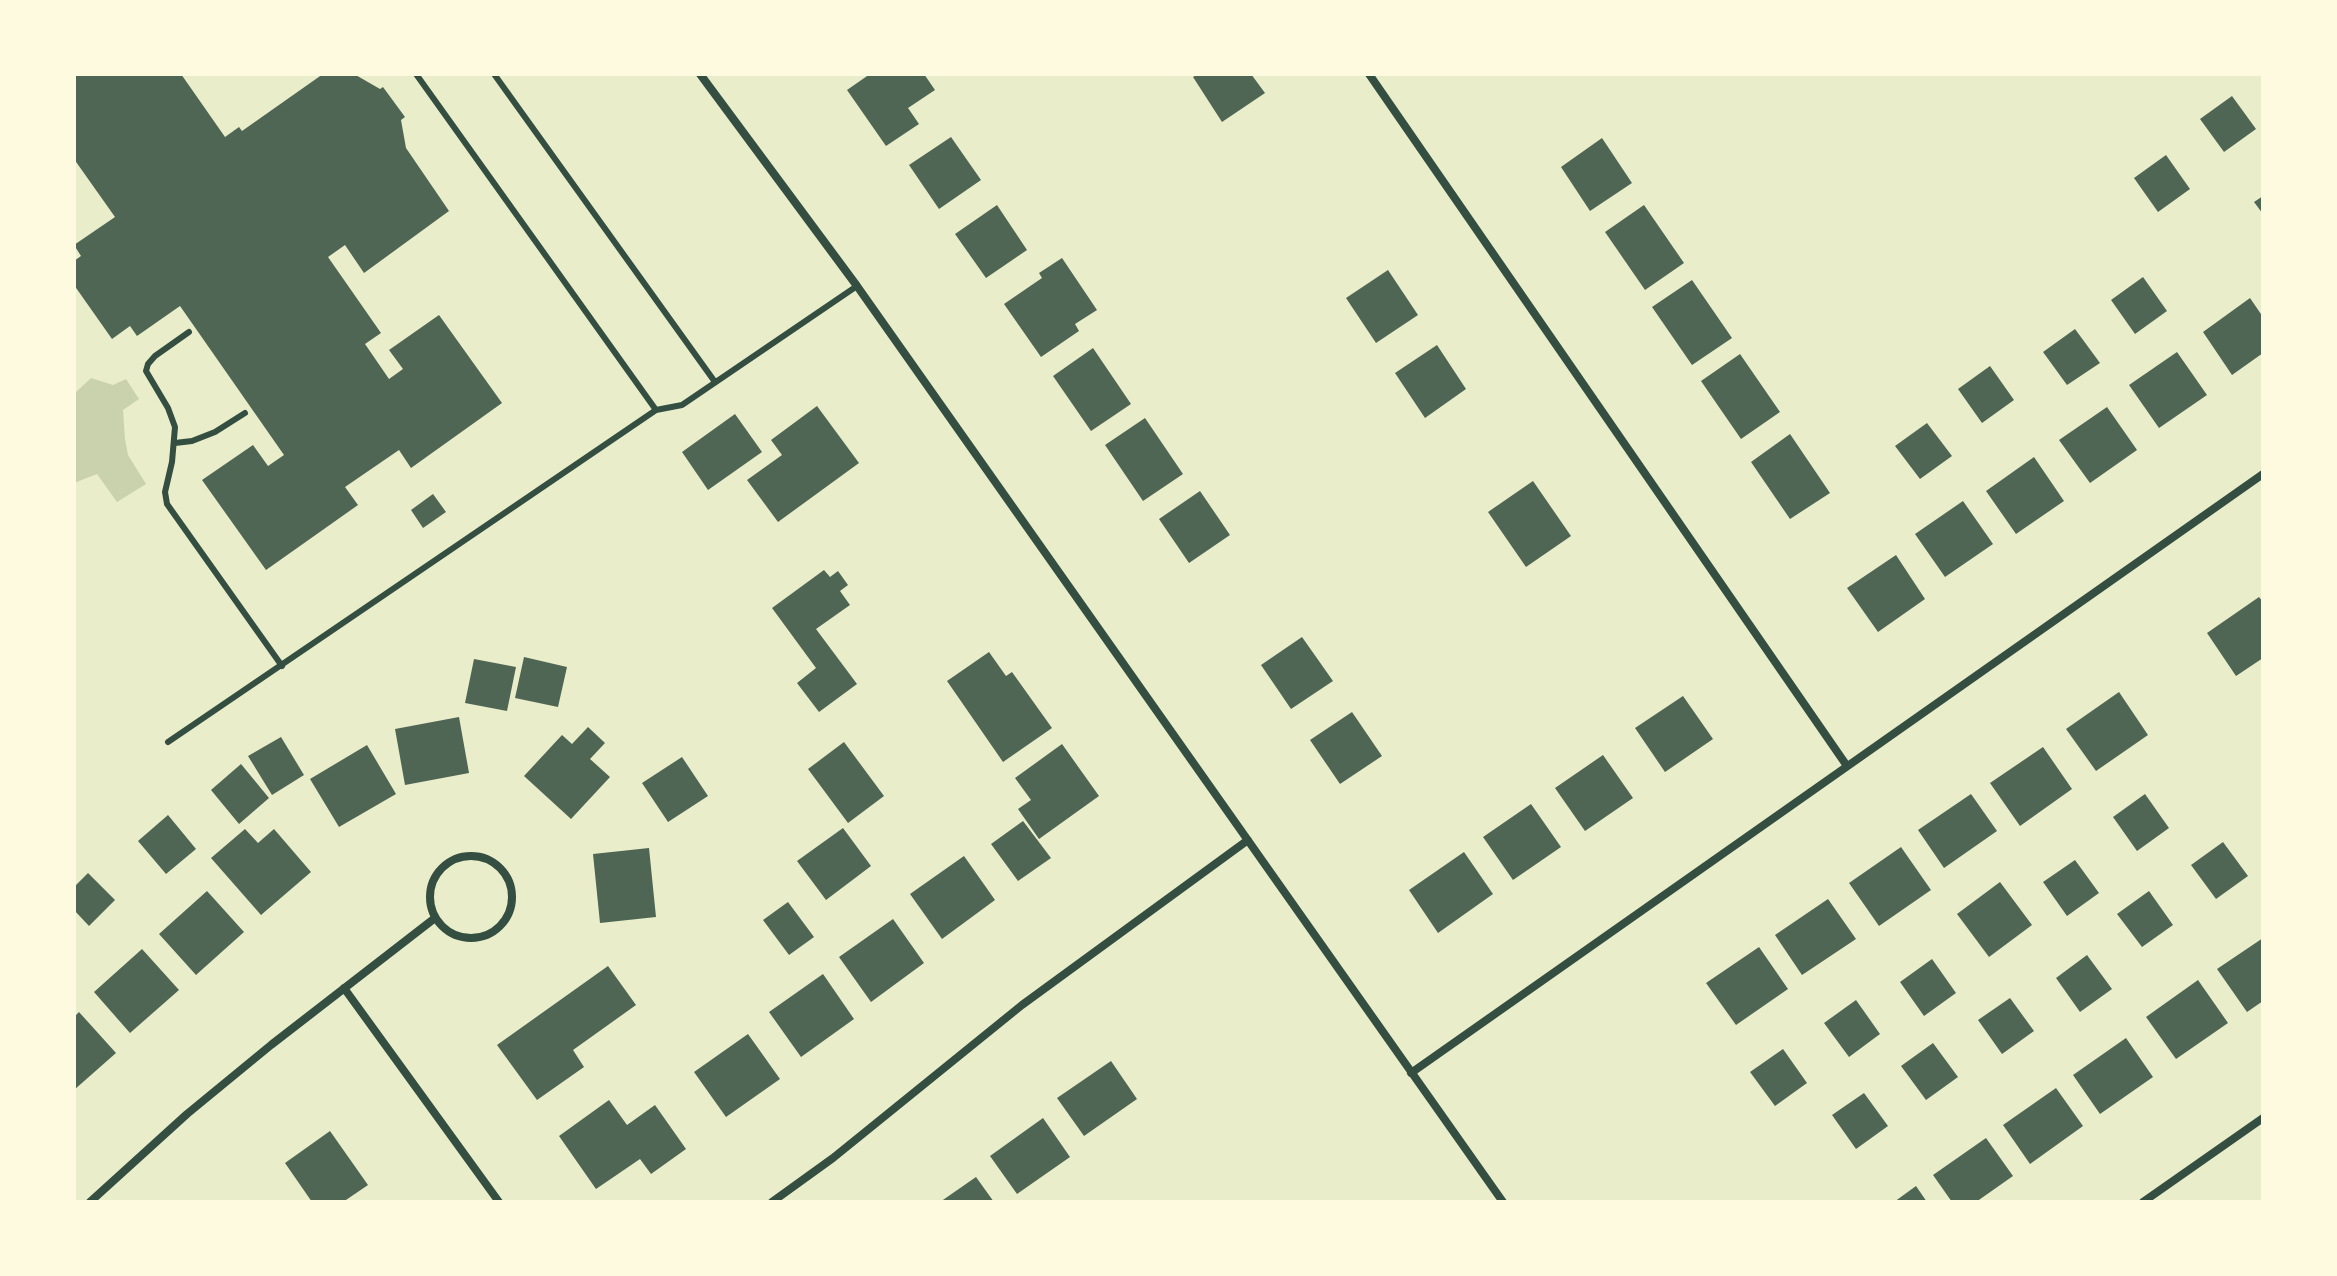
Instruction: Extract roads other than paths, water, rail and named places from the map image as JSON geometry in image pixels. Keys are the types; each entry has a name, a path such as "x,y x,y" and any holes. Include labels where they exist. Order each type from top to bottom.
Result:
{"street":[{"path":"700,74 857,286 1503,1202"},
{"path":"1369,74 1847,766"},
{"path":"1411,1073 2263,474"},
{"path":"772,1202 833,1158 1022,1005 1248,840"},
{"path":"468,856 482,858 495,864 505,874 511,899 502,923 492,932 467,938 455,935 435,918 430,905 434,878 455,859 468,856"},
{"path":"90,1202 187,1114 435,918"},
{"path":"344,988 499,1202"},
{"path":"2143,1202 2263,1118"}],"lane":[{"path":"416,74 656,410"},
{"path":"494,74 715,382"},
{"path":"168,742 656,410 682,405 857,286"},
{"path":"189,332 155,356 146,371 168,408 175,427 175,443 165,492 167,504 282,666"},
{"path":"175,443 192,441 215,432 245,413"}]}
